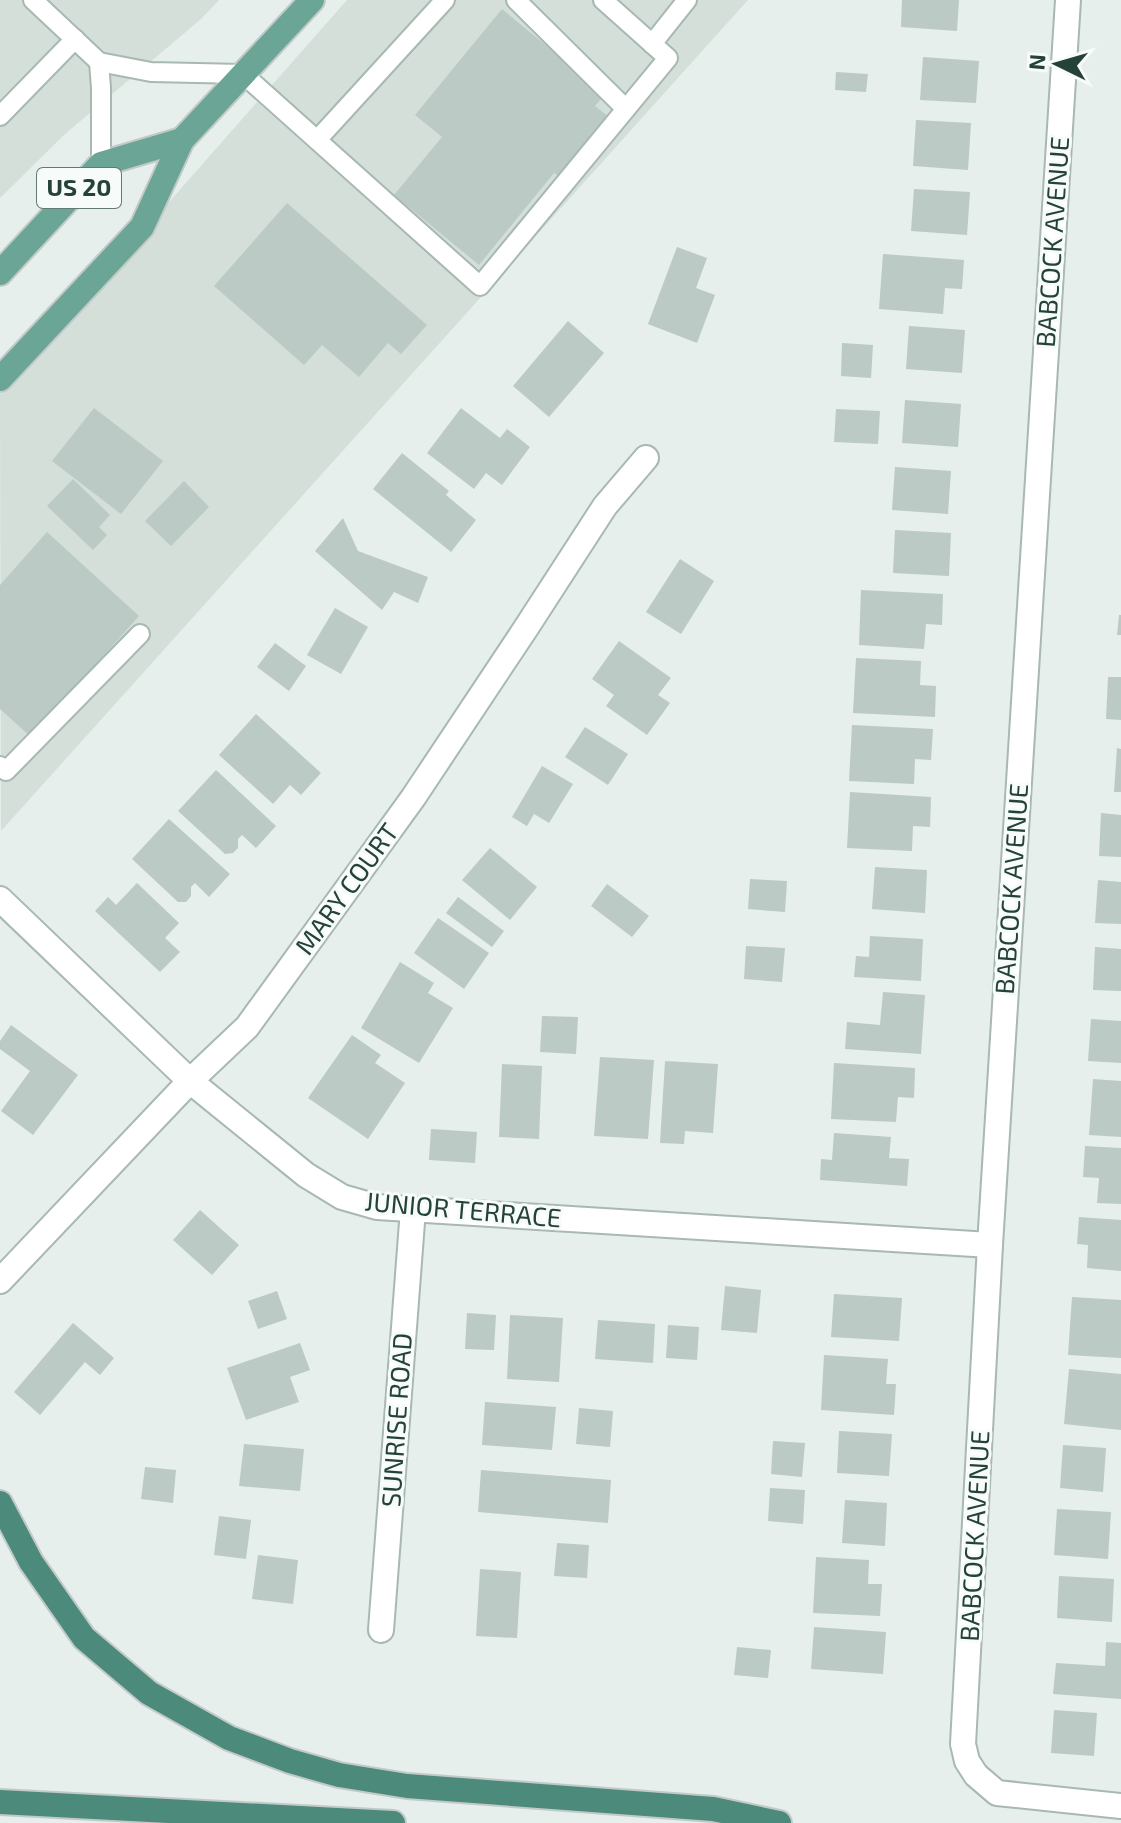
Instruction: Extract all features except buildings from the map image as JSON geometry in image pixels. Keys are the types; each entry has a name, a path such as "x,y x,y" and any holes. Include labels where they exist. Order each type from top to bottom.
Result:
{"highway":[{"path":"0,1503 31,1562 84,1638 149,1693 229,1738 339,1775 407,1786 713,1809 779,1823"},
{"path":"0,1802 393,1823"}],"main road":[{"name":"US 20","path":"0,379 142,227 182,140 312,0"},
{"name":"US 20","path":"0,273 101,164 182,140"}],"street":[{"name":"BABCOCK AVENUE","path":"1068,0 990,1245 963,1744 967,1761 976,1775 997,1793 1121,1806"},
{"name":"MARY COURT","path":"0,1281 190,1081 247,1027 413,798 605,506 646,458"},
{"name":"JUNIOR TERRACE","path":"0,899 190,1081 306,1175 342,1197 377,1207 990,1245"},
{"name":"SUNRISE ROAD","path":"381,1630 413,1209"}],"lane":[{"path":"33,0 99,62 151,72 243,74 480,286 668,58 603,0"},
{"path":"317,140 445,0"},
{"path":"516,0 626,109"},
{"path":"652,44 687,0"},
{"path":"0,116 75,39"},
{"path":"99,62 101,164"},
{"path":"0,766 6,771 140,634"}],"shaded area":[{"path":"0,0 219,0 201,19 65,134 0,198"},
{"path":"347,0 748,0 1,831 0,394"}]}
